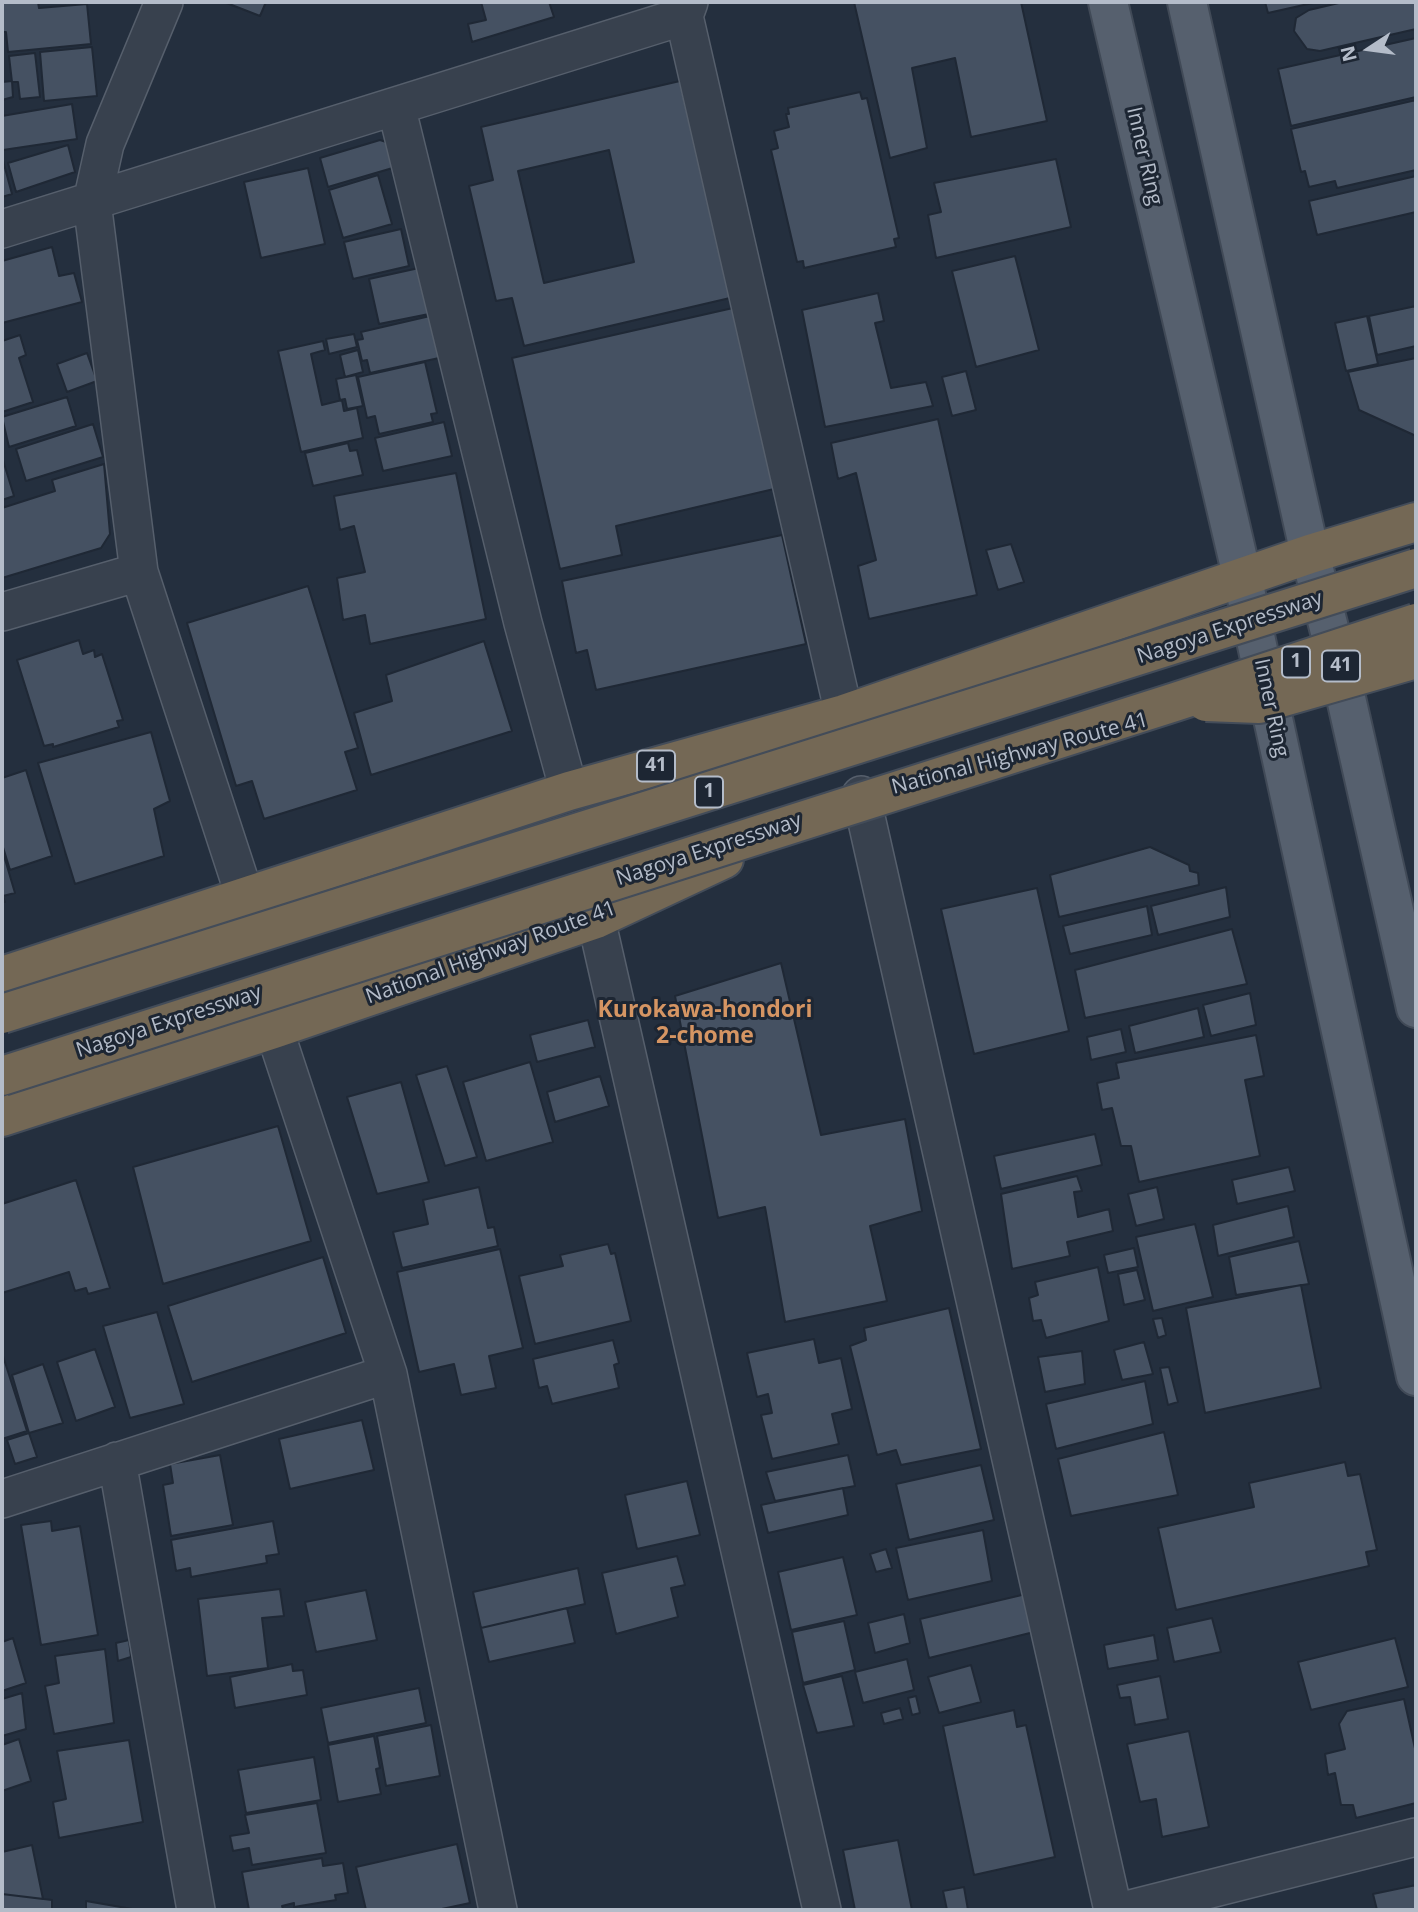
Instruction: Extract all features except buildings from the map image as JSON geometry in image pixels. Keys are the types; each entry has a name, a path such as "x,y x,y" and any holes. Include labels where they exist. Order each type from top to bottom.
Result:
{"highway":[{"name":"41","path":"2,976 569,790 844,714 1242,576 1416,522"},
{"name":"Nagoya Expressway","path":"2,1014 1416,568"},
{"path":"1122,662 1184,673 1416,613"},
{"name":"Nagoya Expressway","path":"2,1076 1416,623"},
{"name":"National Highway Route 41","path":"2,1117 596,919 861,795 1267,690 1416,645"},
{"path":"1175,702 1259,704 1416,659"}],"main road":[{"name":"Inner Ring","path":"1108,2 1242,576 1416,1376"},
{"path":"1187,2 1310,554 1339,667 1416,1008"}],"street":[{"path":"164,2 104,144 92,202 139,572 245,897"},
{"path":"2,229 396,106 686,9 844,714"},
{"path":"396,106 523,623 569,790"},
{"path":"2,612 139,572"},
{"path":"861,795 1113,1910"},
{"path":"596,919 822,1910"},
{"path":"274,1028 388,1374 498,1910"},
{"path":"2,1499 388,1374"},
{"path":"117,1461 195,1910"},
{"path":"1126,1910 1416,1837"}],"district":[{"name":"Kurokawa-hondori 2-chome","path":"705,1023"}]}
